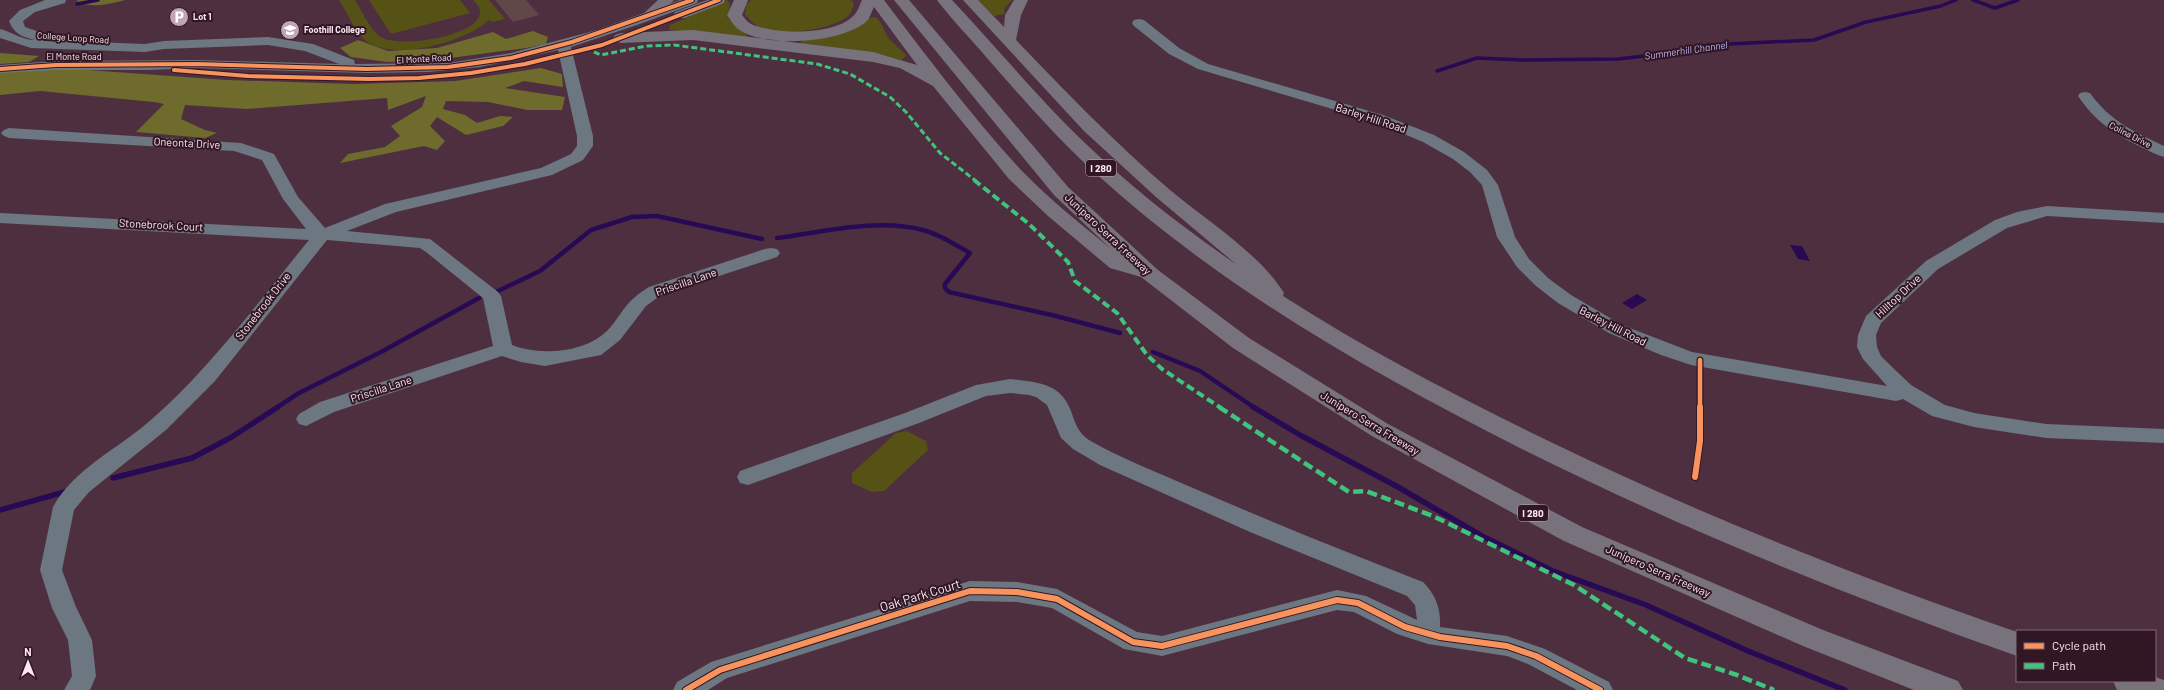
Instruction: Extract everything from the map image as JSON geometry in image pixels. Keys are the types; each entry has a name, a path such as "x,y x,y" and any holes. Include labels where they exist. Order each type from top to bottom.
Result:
{"highway":[{"path":"649,16 667,0"},
{"path":"741,0 735,10 736,16 744,26 760,34 787,37 817,35 853,24 866,13 869,0"},
{"path":"876,0 943,88 1016,175 1055,212 1117,264 1151,275"},
{"name":"Junipero Serra Freeway","path":"900,0 1061,191 1151,275 1241,343 1380,430 1573,534 1813,638 1948,690"},
{"name":"I 280","path":"944,0 1064,134 1102,169 1198,247 1284,307 1416,385 1583,470 1688,518 1805,566 1929,614 2016,644"},
{"path":"970,0 1067,104 1114,150 1186,213 1260,274 1284,307"},
{"path":"1008,40 1011,33 1013,14 1021,0"},
{"path":"622,38 694,35 873,57 906,65 925,75 943,88"},
{"path":"2130,682 2155,690"}],"street":[{"name":"College Loop Road","path":"60,0 24,13 18,18 16,26 30,35 47,38 152,42 164,45"},
{"name":"El Monte Road","path":"148,66 188,72 274,76 393,79 445,76 499,69 565,50 692,0"},
{"name":"El Monte Road","path":"0,68 46,64 148,66 196,64 358,69 447,67 565,50 622,38 719,0"},
{"name":"Barley Hill Road","path":"1139,23 1177,52 1197,64 1281,91 1399,125 1451,151 1480,173 1493,191 1504,233 1515,253 1529,270 1574,306 1618,330 1662,350 1691,358 1896,394 1904,390"},
{"name":"College Loop Road","path":"0,33 20,42 44,45 145,48 164,45 268,41 289,46 308,47 336,60 360,65 412,68"},
{"path":"274,76 284,66 289,56 289,46"},
{"name":"Stonebrook Drive","path":"77,690 84,676 80,640 64,608 51,570 64,507 81,486 159,425 208,376 285,278 322,235 391,208 546,172 577,157 585,146 585,136 565,50"},
{"name":"Colina Drive","path":"2084,96 2096,113 2115,129 2164,152"},
{"name":"Oneonta Drive","path":"9,134 236,146 268,157 283,189 307,221 322,235"},
{"name":"Hilltop Drive","path":"2164,218 2047,211 2022,216 1991,228 1932,264 1873,320 1867,335 1868,347 1873,359 1904,390 1939,411 1974,420 2046,431 2164,436"},
{"name":"Stonebrook Court","path":"0,218 322,235"},
{"path":"322,235 424,243 492,296 503,348"},
{"name":"Priscilla Lane","path":"306,419 327,407 503,348 520,356 539,358 594,350 613,336 640,302 655,291 772,254"},
{"path":"748,477 912,418 983,390 1010,386 1029,388 1043,392 1056,401 1068,433 1080,444 1107,459 1258,526 1415,589 1424,597 1429,608 1428,634 1469,642 1507,646 1536,656 1600,690"},
{"name":"Oak Park Court","path":"686,690 720,670 970,591 1017,592 1058,599 1133,642 1162,646 1337,600 1358,603 1405,627 1428,634"}],"shaded area":[{"path":"125,0 107,4 87,5 76,1"},
{"path":"339,0 355,0 375,33 389,40 403,42 438,38 469,27 478,19 480,10 473,0 489,0 505,19 492,22 489,20 464,36 429,47 393,50 378,47 366,41 355,27"},
{"path":"369,0 460,0 470,13 391,34"},
{"path":"728,0 730,5 727,17 751,39 669,30 670,25"},
{"path":"751,0 852,0 854,5 850,14 840,21 817,29 790,32 766,29 754,24 745,15 746,5"},
{"path":"978,0 1012,0 1004,9 1005,14 994,16"},
{"path":"876,17 881,23 888,38 906,55 902,60 879,54 800,46 802,39 859,19"},
{"path":"533,31 548,37 546,44 428,61 387,62 351,57 340,48 358,40 388,51 437,48 493,32 506,39"},
{"path":"0,53 39,56 29,62 0,64"},
{"path":"46,67 227,80 353,84 455,81 541,68 562,74 563,87 524,81 505,88 565,97 562,110 527,110 488,102 446,101 443,109 465,115 477,123 500,116 513,117 503,126 466,135 437,117 430,126 445,141 437,150 424,146 340,163 348,154 385,147 400,136 391,126 422,107 426,96 388,110 387,98 247,109 185,105 181,119 205,130 217,133 205,138 136,132 164,104 40,91 0,95 0,71"},
{"path":"1790,245 1802,246 1810,261 1798,259"},
{"path":"1637,294 1647,300 1632,309 1622,303"},
{"path":"907,431 926,441 928,450 884,491 872,492 852,483 852,473 896,433"}],"building":[{"path":"495,0 526,0 539,15 513,22"}],"waterway":[{"path":"77,4 98,0"},
{"name":"Summerhill Channel","path":"1437,71 1477,58 1522,60 1618,59 1661,54 1709,45 1814,40 1866,22 1941,6 1956,0"},
{"name":"Summerhill Channel","path":"1973,0 1995,8 2018,0"},
{"path":"498,291 540,271 591,230 632,217 657,216 762,239"},
{"path":"777,238 850,227 887,225 923,230 941,237 970,253 945,284 945,288 949,292 1056,316 1120,333"},
{"path":"276,408 299,393 381,352 479,298"},
{"path":"1153,352 1200,371 1255,408"},
{"path":"113,478 192,458 230,438 278,407"},
{"path":"1253,407 1300,435 1398,487 1482,536 1553,571 1646,605 1748,651 1845,690"},
{"path":"0,510 68,491"}],"marked path":[{"path":"594,52 601,55 646,46 674,45 817,64 850,74 870,84 890,97 906,112 940,153 1029,224 1068,262 1075,281 1117,313 1147,355 1162,369 1349,492 1366,491 1433,516 1574,585 1685,658 1737,675 1774,690"}],"cycle path":[{"path":"0,69 56,65 148,66 197,64 367,69 448,67 511,58 572,42 602,33 692,0"},
{"path":"174,70 248,76 369,79 419,78 471,73 525,64 602,45 719,0"},
{"path":"1695,477 1700,441 1700,360"},
{"path":"686,690 720,670 970,591 1017,592 1057,599 1133,642 1162,646 1337,600 1358,603 1405,627 1440,637 1507,646 1536,656 1600,690"}],"place":[{"name":"Lot 1","path":"179,17"},
{"name":"Foothill College","path":"290,30"}]}
